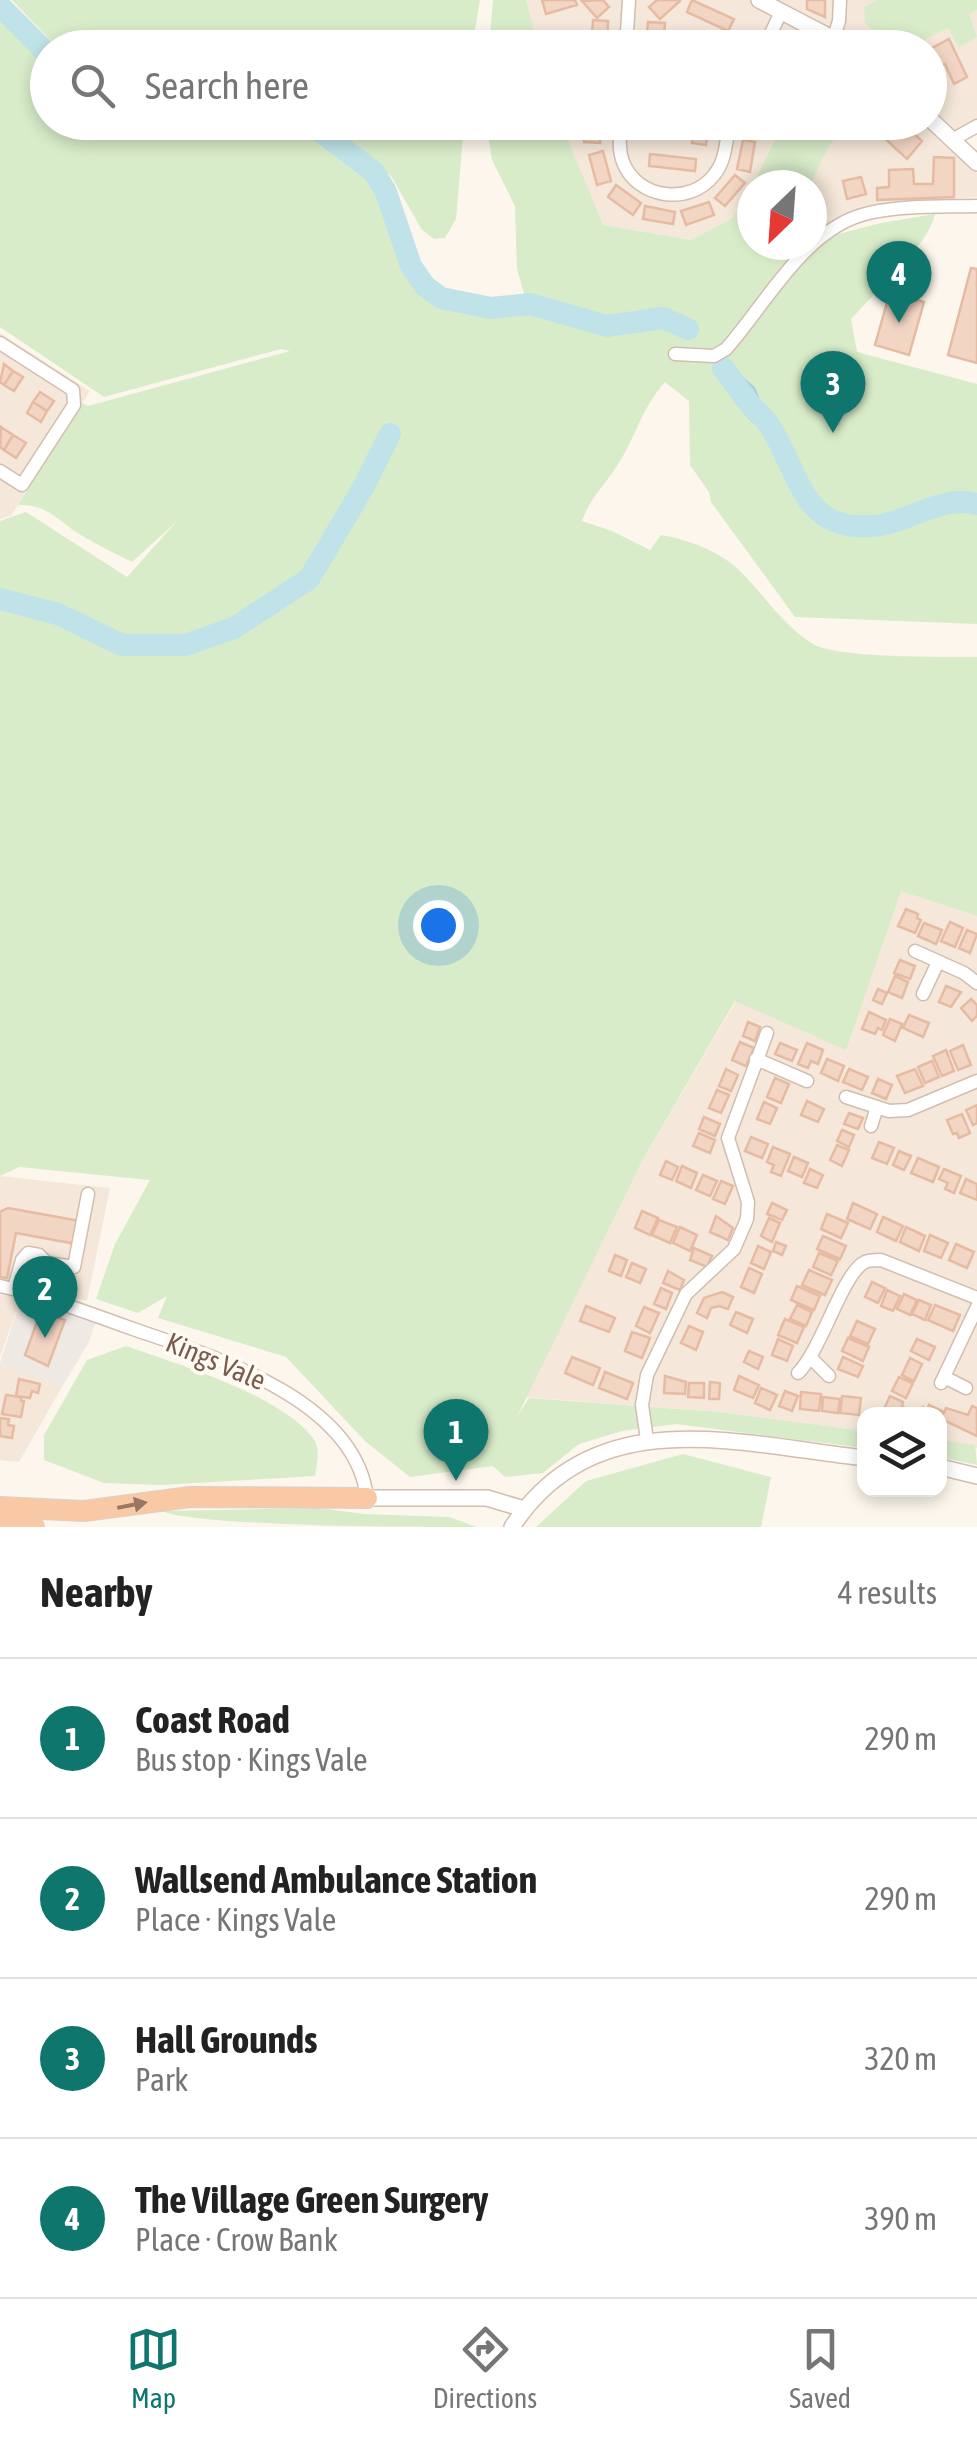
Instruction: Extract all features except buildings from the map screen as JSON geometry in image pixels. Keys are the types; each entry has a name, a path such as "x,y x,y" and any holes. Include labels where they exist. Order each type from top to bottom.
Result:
{"highway":[{"path":"0,1506 84,1511 190,1497 367,1498"},
{"path":"0,1523 34,1527"}],"street":[{"path":"627,30 629,0"},
{"path":"759,0 819,30"},
{"path":"836,30 843,2"},
{"path":"772,30 781,12"},
{"path":"952,140 977,126"},
{"path":"947,135 977,163"},
{"path":"620,140 625,166 641,185 667,195 692,192 714,176 726,140"},
{"path":"675,354 721,353 810,248 852,218 885,210 977,206"},
{"path":"0,343 73,390 76,397 22,485 0,471"},
{"path":"914,951 977,982"},
{"path":"923,994 938,962"},
{"path":"647,1440 642,1396 651,1366 686,1294 734,1249 747,1218 748,1202 728,1138 767,1034"},
{"path":"756,1059 807,1081"},
{"path":"846,1097 890,1111 908,1110 977,1081"},
{"path":"871,1126 876,1107"},
{"name":"Kings Vale","path":"88,1194 74,1267 47,1262 28,1253 7,1287 215,1357 279,1388 338,1436 358,1461 367,1498"},
{"path":"798,1373 812,1359 853,1271 867,1260 881,1260 977,1298"},
{"path":"966,1388 943,1380 977,1306"},
{"path":"812,1359 830,1376"},
{"path":"512,1527 549,1484 582,1461 612,1448 647,1440 698,1439 857,1457"},
{"path":"947,1469 977,1476"},
{"path":"367,1498 487,1498 524,1509"}],"shaded area":[{"path":"526,0 977,0 977,119 947,138 947,30 534,30"},
{"path":"568,140 775,140 761,170 737,170 737,210 732,218 691,240 602,225"},
{"path":"834,140 946,140 977,173 977,197 887,203 858,210 827,228 827,170 817,170"},
{"path":"0,333 90,391 11,516 0,519"},
{"path":"901,890 977,916 977,1448 947,1442 947,1407 857,1407 857,1430 720,1412 523,1397 642,1161 736,1001"},
{"path":"0,1176 110,1188 87,1301 0,1281"},
{"path":"0,1295 22,1296 0,1357"},
{"path":"22,1296 96,1321 89,1342 62,1387 0,1363"},
{"path":"0,1363 62,1387 19,1462 0,1460"}],"green space":[{"path":"12,0 480,0 475,30 41,30"},
{"path":"493,0 526,0 534,30 490,30"},
{"path":"877,0 977,0 977,10 969,14 977,37 959,47 948,28 872,30 865,23 864,7"},
{"path":"0,13 30,44 30,140 323,140 375,183 398,254 411,278 434,301 448,308 530,314 517,269 515,206 492,160 489,140 568,140 603,225 691,240 732,218 737,210 737,260 827,260 827,237 935,214 894,283 882,286 851,319 857,352 977,384 977,624 795,617 711,502 709,492 690,465 689,401 665,382 582,521 650,550 661,535 712,551 738,569 783,620 815,645 869,655 977,657 977,916 901,891 846,1050 735,1001 642,1161 517,1417 529,1398 720,1412 857,1430 857,1447 676,1424 622,1431 579,1444 543,1473 505,1477 493,1466 410,1477 365,1441 286,1357 158,1318 167,1296 138,1313 96,1299 115,1244 150,1180 19,1167 0,1176 0,521 26,512 127,577 177,521 132,562 87,539 45,510 18,505 82,403 88,406 290,351 281,349 104,397 0,327"},
{"path":"349,140 463,140 456,219 445,238 434,239 422,230 391,176"},
{"path":"775,140 834,140 817,170 760,170"},
{"path":"126,1346 227,1383 298,1422 317,1447 315,1476 160,1485 104,1483 44,1460 44,1435 87,1360"},
{"path":"947,1441 975,1445 977,1465 947,1459"},
{"path":"683,1454 771,1477 761,1527 536,1527 586,1481"},
{"path":"319,1508 449,1517 477,1527 263,1523 161,1511"}],"water":[{"path":"727,365 754,388 768,422 755,418 752,421 735,401 719,371"}],"waterway":[{"path":"0,6 30,36"},
{"path":"332,140 374,172 386,192 411,266 425,286 441,298 491,308 530,304 607,326 663,318 688,329"},
{"path":"723,368 769,425 808,499 835,522 881,525 940,505 977,504"},
{"path":"0,599 58,614 122,645 185,645 234,628 309,579 390,434"}],"place":[{"name":"The Village Green Surgery","path":"899,323"},
{"name":"Hall Grounds","path":"833,433"},
{"name":"Wallsend Ambulance Station","path":"45,1338"},
{"name":"Coast Road","path":"456,1481"}]}
